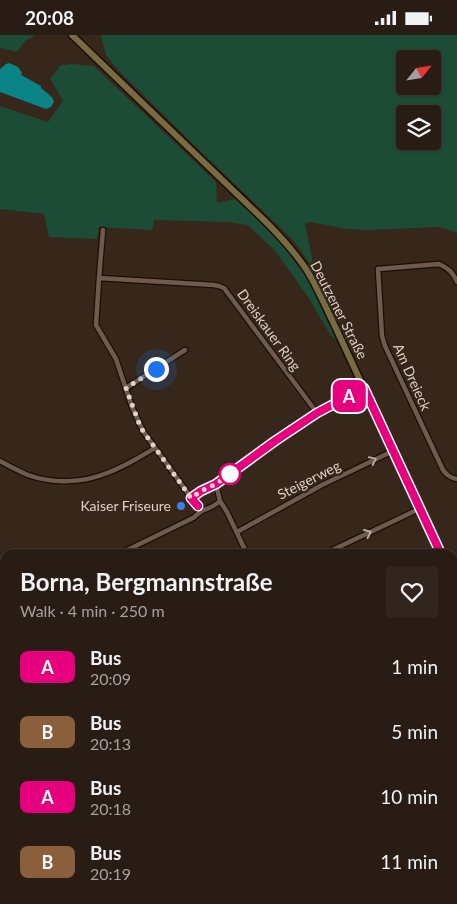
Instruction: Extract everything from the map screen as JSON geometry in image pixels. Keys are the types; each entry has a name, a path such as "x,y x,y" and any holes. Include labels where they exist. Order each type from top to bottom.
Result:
{"main road":[{"name":"Deutzener Straße","path":"72,35 266,221 289,246 315,285 439,549"}],"street":[{"path":"103,230 96,325 116,359 140,426 191,498 203,510"},
{"name":"Am Dreieck","path":"457,281 454,274 448,268 439,264 378,269 382,336 385,346 443,470 451,478 457,479"},
{"name":"Dreiskauer Ring","path":"99,278 214,285 224,288 317,413"},
{"path":"126,388 185,350"},
{"path":"191,498 216,484 317,413 364,388"},
{"path":"0,461 38,478 76,481 109,473 155,448"},
{"name":"Steigerweg","path":"237,531 322,485 393,451"},
{"path":"216,484 220,501 245,549"},
{"path":"132,549 192,518 203,510 209,509 220,501"},
{"path":"335,549 420,509"}],"green space":[{"path":"0,35 36,35 25,41 17,52 0,48"},
{"path":"101,35 457,35 457,233 440,227 369,230 346,229 311,222 305,223 313,263 310,264 293,240 118,70 106,55"},
{"path":"61,65 94,66 216,182 217,203 235,199 268,228 298,261 338,341 331,336 310,300 276,252 248,225 227,222 154,220 152,230 99,227 97,239 49,237 44,214 0,209 0,106 48,122 63,101 50,79"}],"water":[{"path":"9,63 18,67 22,73 21,75 41,86 52,97 54,102 51,107 46,109 0,92 0,69"}],"bus line":[{"name":"A","path":"198,506 191,498 216,484 317,413 364,388 439,549"}],"place":[{"name":"Kaiser Friseure","path":"181,506"}],"route":[{"path":"156,369 126,388 143,431 191,498 230,474"}]}
